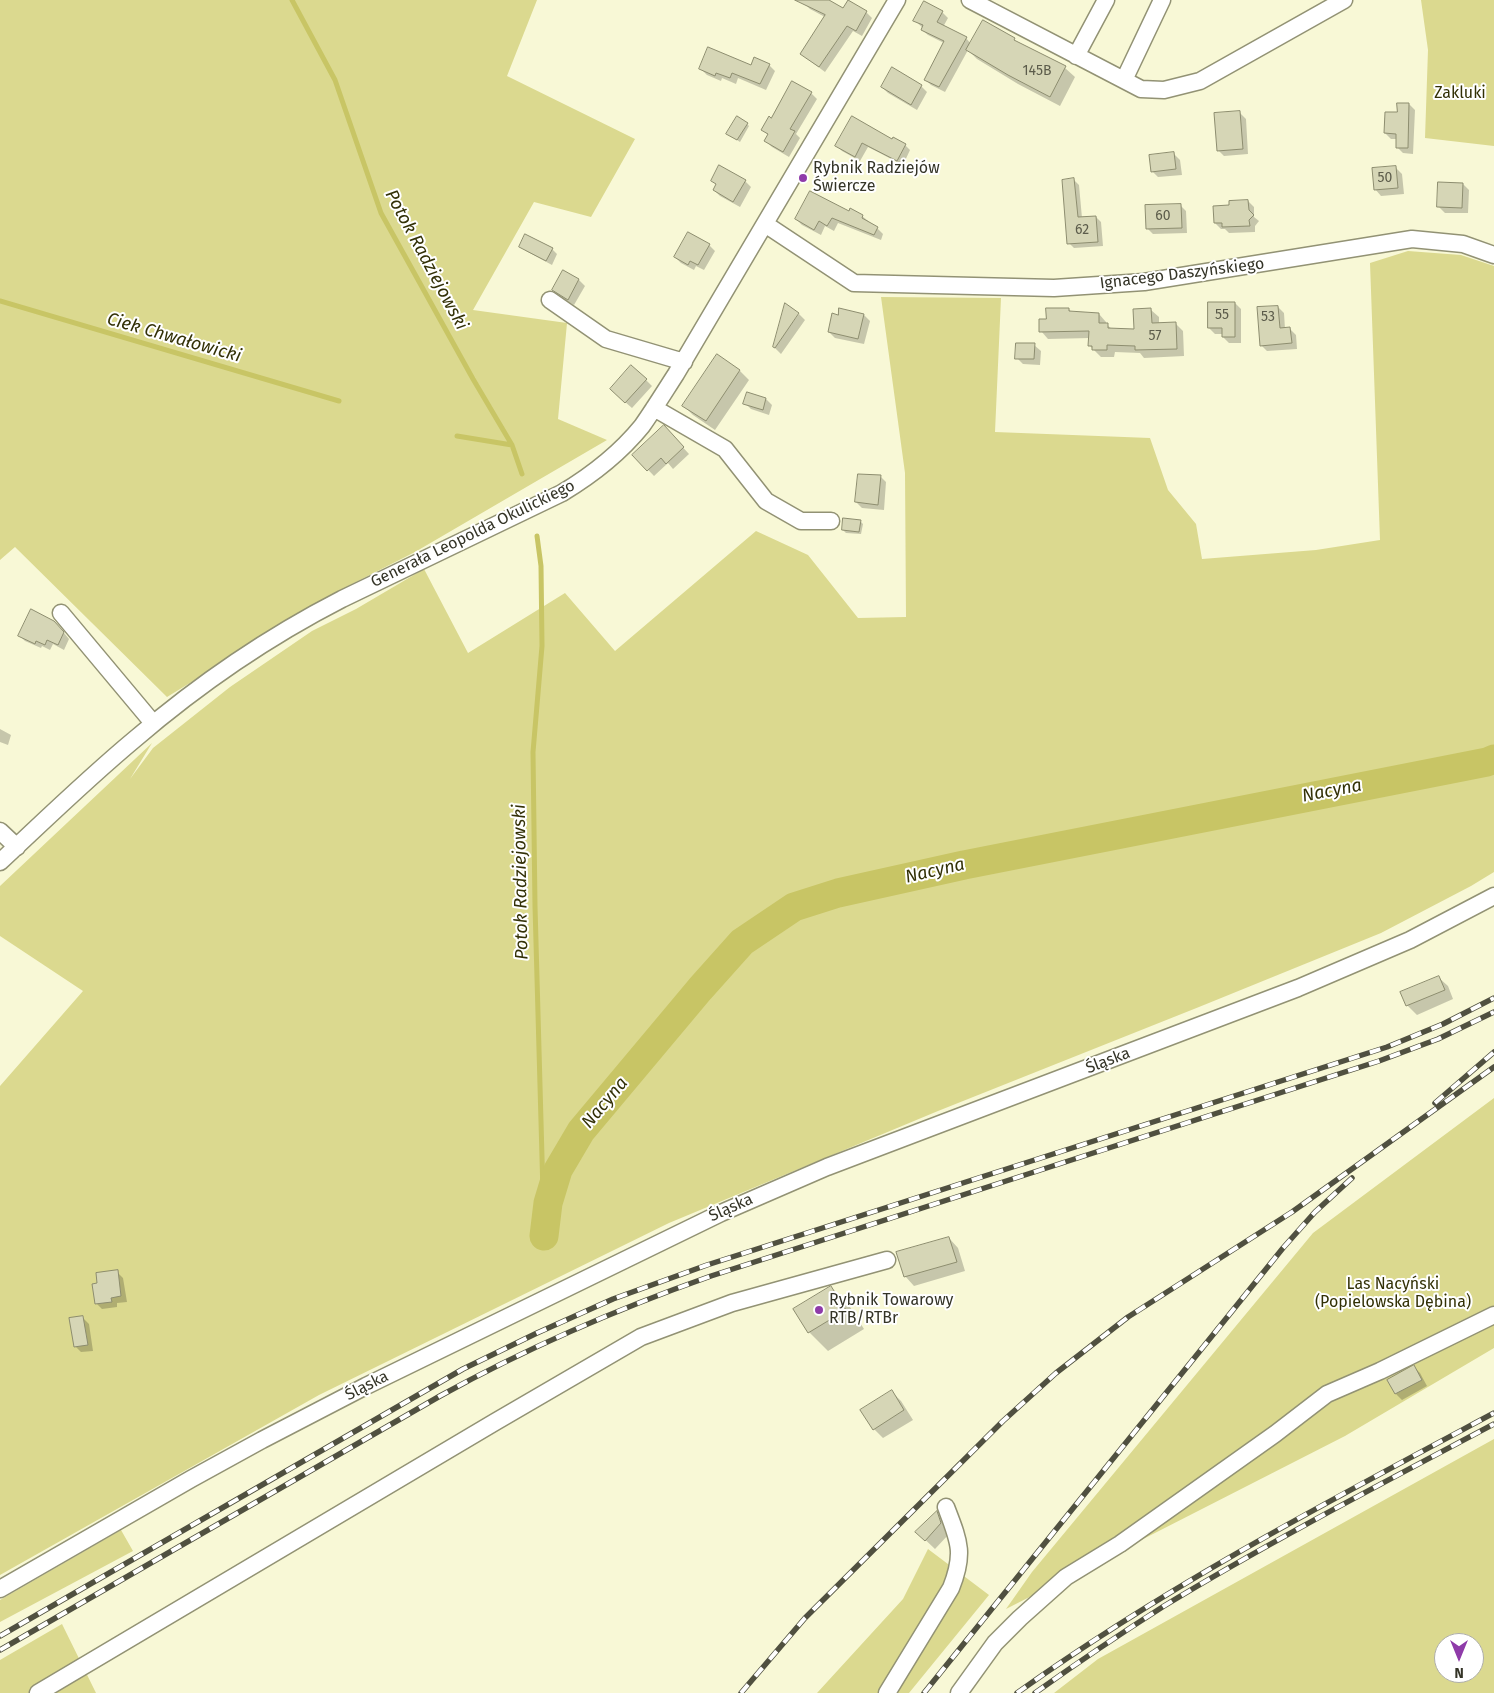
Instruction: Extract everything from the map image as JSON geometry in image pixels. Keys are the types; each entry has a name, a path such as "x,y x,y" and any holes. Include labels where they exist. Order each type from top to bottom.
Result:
{"street":[{"name":"Generała Leopolda Okulickiego","path":"0,862 153,723 234,664 308,617 378,581 544,502 575,485 619,450 642,425 684,362 897,0"},
{"path":"970,0 1141,89 1164,90 1200,81 1344,0"},
{"path":"1076,56 1106,0"},
{"path":"1124,80 1162,0"},
{"name":"Ignacego Daszyńskiego","path":"764,224 854,283 1054,288 1144,282 1412,239 1463,244 1494,255"},
{"path":"550,300 606,339 684,362"},
{"path":"654,408 725,449 766,501 801,521 831,521"},
{"path":"61,613 153,723"},
{"path":"0,832 17,847"},
{"name":"Śląska","path":"0,1589 191,1479 291,1425 720,1213 827,1167 1307,985 1410,940 1494,896"},
{"path":"38,1693 641,1337 732,1303 887,1260"},
{"path":"959,1693 995,1643 1066,1577 1127,1539 1327,1394 1380,1371 1494,1315"},
{"path":"887,1693 955,1577 959,1564 960,1546 946,1507"}],"green space":[{"path":"0,0 537,0 507,76 635,139 591,217 534,202 473,310 567,323 558,419 607,440 415,552 350,585 167,697 15,547 0,560"},
{"name":"Zakluki","path":"1421,0 1494,0 1494,146 1425,138 1428,50"},
{"path":"1408,251 1461,255 1494,266 1494,872 1381,933 938,1111 669,1223 319,1395 0,1575 0,1086 83,991 0,936 0,886 152,743 130,779 153,748 230,687 312,631 356,609 424,569 468,653 565,593 615,651 756,531 808,555 858,618 906,617 905,473 881,297 1001,298 995,432 1150,438 1168,490 1196,524 1202,559 1316,550 1380,540 1370,263"},
{"name":"Las Nacyński (Popielowska Dębina)","path":"1494,1098 1494,1348 1345,1436 1006,1609 1032,1572 1313,1233"},
{"path":"1494,1439 1494,1693 1054,1693 1098,1659"},
{"path":"121,1530 133,1551 0,1622 0,1600"},
{"path":"928,1549 989,1595 909,1693 817,1693 903,1599"},
{"path":"62,1624 96,1693 0,1693 0,1660"}],"building":[{"path":"795,0 829,0 843,8 848,0 867,11 856,31 847,26 819,67 800,54 825,15"},
{"path":"924,1 943,11 937,22 967,37 939,87 924,80 944,41 921,30 923,25 913,21"},
{"path":"983,20 1015,38 1014,40 1066,66 1050,97 966,50"},
{"path":"708,47 751,65 754,57 770,64 760,84 732,73 730,78 716,73 715,76 699,69"},
{"path":"892,67 922,85 911,105 881,87"},
{"path":"792,81 812,92 790,129 795,131 783,152 764,141 768,134 761,130 769,116 771,118"},
{"path":"1397,103 1409,103 1408,148 1396,148 1396,134 1384,133 1385,112 1397,112"},
{"path":"1240,111 1243,149 1217,151 1214,113"},
{"path":"737,116 748,123 737,140 726,134"},
{"path":"852,116 892,139 893,137 906,144 897,161 862,143 855,157 835,146"},
{"path":"1174,152 1176,169 1151,172 1149,155"},
{"path":"719,165 746,180 733,202 713,190 716,184 711,181"},
{"path":"1396,166 1398,188 1374,190 1372,168"},
{"path":"1074,178 1078,217 1096,216 1098,242 1067,244 1062,180"},
{"path":"1438,182 1463,183 1462,208 1437,207"},
{"path":"810,191 849,211 850,208 863,215 862,218 878,227 874,235 832,218 827,226 819,221 814,230 795,219"},
{"path":"1248,200 1249,210 1254,215 1249,220 1250,226 1222,227 1222,223 1214,223 1213,206 1229,205 1229,201"},
{"path":"1181,204 1182,228 1146,229 1145,205"},
{"path":"688,232 710,244 698,265 690,261 688,265 674,257"},
{"path":"525,234 553,248 546,261 519,247"},
{"path":"563,270 579,279 568,300 552,290"},
{"path":"1208,302 1235,302 1235,337 1222,337 1222,328 1208,328"},
{"path":"785,303 799,313 775,348 773,347"},
{"path":"1278,306 1280,328 1290,327 1292,343 1260,346 1257,307"},
{"path":"839,308 864,314 858,339 828,332 832,313 838,315"},
{"path":"1046,308 1069,308 1069,311 1099,313 1099,323 1108,323 1108,328 1134,329 1133,309 1151,308 1152,323 1176,322 1177,349 1135,350 1135,346 1107,345 1107,350 1092,350 1092,346 1088,346 1089,331 1039,332 1039,319 1046,319"},
{"path":"1016,343 1035,343 1034,359 1015,359"},
{"path":"717,354 740,370 706,421 682,406"},
{"path":"631,365 647,379 625,403 610,389"},
{"path":"747,392 766,398 763,410 743,404"},
{"path":"664,425 684,447 666,464 661,458 647,471 632,455"},
{"path":"858,474 881,475 878,505 855,502"},
{"path":"843,518 861,520 859,532 842,530"},
{"path":"31,609 54,621 64,632 58,645 47,640 45,645 36,641 35,644 18,636"},
{"path":"1439,976 1445,990 1406,1006 1400,992"},
{"path":"949,1237 957,1262 904,1277 896,1252"},
{"path":"118,1270 121,1296 111,1298 112,1302 95,1304 92,1284 97,1283 96,1273"},
{"name":"Rybnik Towarowy RTB/RTBr","path":"831,1286 846,1310 808,1333 793,1309"},
{"path":"83,1316 88,1345 74,1347 69,1318"},
{"path":"1414,1365 1422,1380 1395,1394 1387,1380"},
{"path":"892,1390 904,1410 873,1430 860,1410"},
{"path":"937,1511 941,1523 925,1541 915,1532"}],"waterway":[{"name":"Potok Radziejowski","path":"292,0 335,80 381,213 473,379 512,445 522,474"},
{"name":"Ciek Chwałowicki","path":"0,301 339,401"},
{"name":"Ciek Chwałowicki","path":"457,436 512,445"},
{"name":"Potok Radziejowski","path":"537,536 541,566 542,646 533,752 535,906 544,1229"},
{"name":"Nacyna","path":"544,1236 548,1203 558,1170 581,1131 742,942 794,907 838,893 964,865 1487,762 1494,759"}],"railway":[{"path":"0,1636 463,1369 613,1299 707,1265 1387,1047 1443,1024 1494,998"},
{"path":"0,1650 440,1396 573,1330 711,1276 1379,1061 1438,1039 1494,1012"},
{"path":"1435,1103 1494,1052"},
{"path":"741,1693 805,1618 1003,1421 1056,1373 1128,1317 1292,1212 1494,1067"},
{"path":"924,1693 1283,1248 1315,1212 1352,1178"},
{"path":"1017,1693 1132,1616 1191,1580 1311,1511 1494,1413"},
{"path":"1035,1693 1131,1627 1204,1582 1494,1424"}],"place":[{"name":"Rybnik Radziejów Świercze","path":"803,178"},
{"name":"Rybnik Towarowy RTB/RTBr","path":"819,1310"}]}
